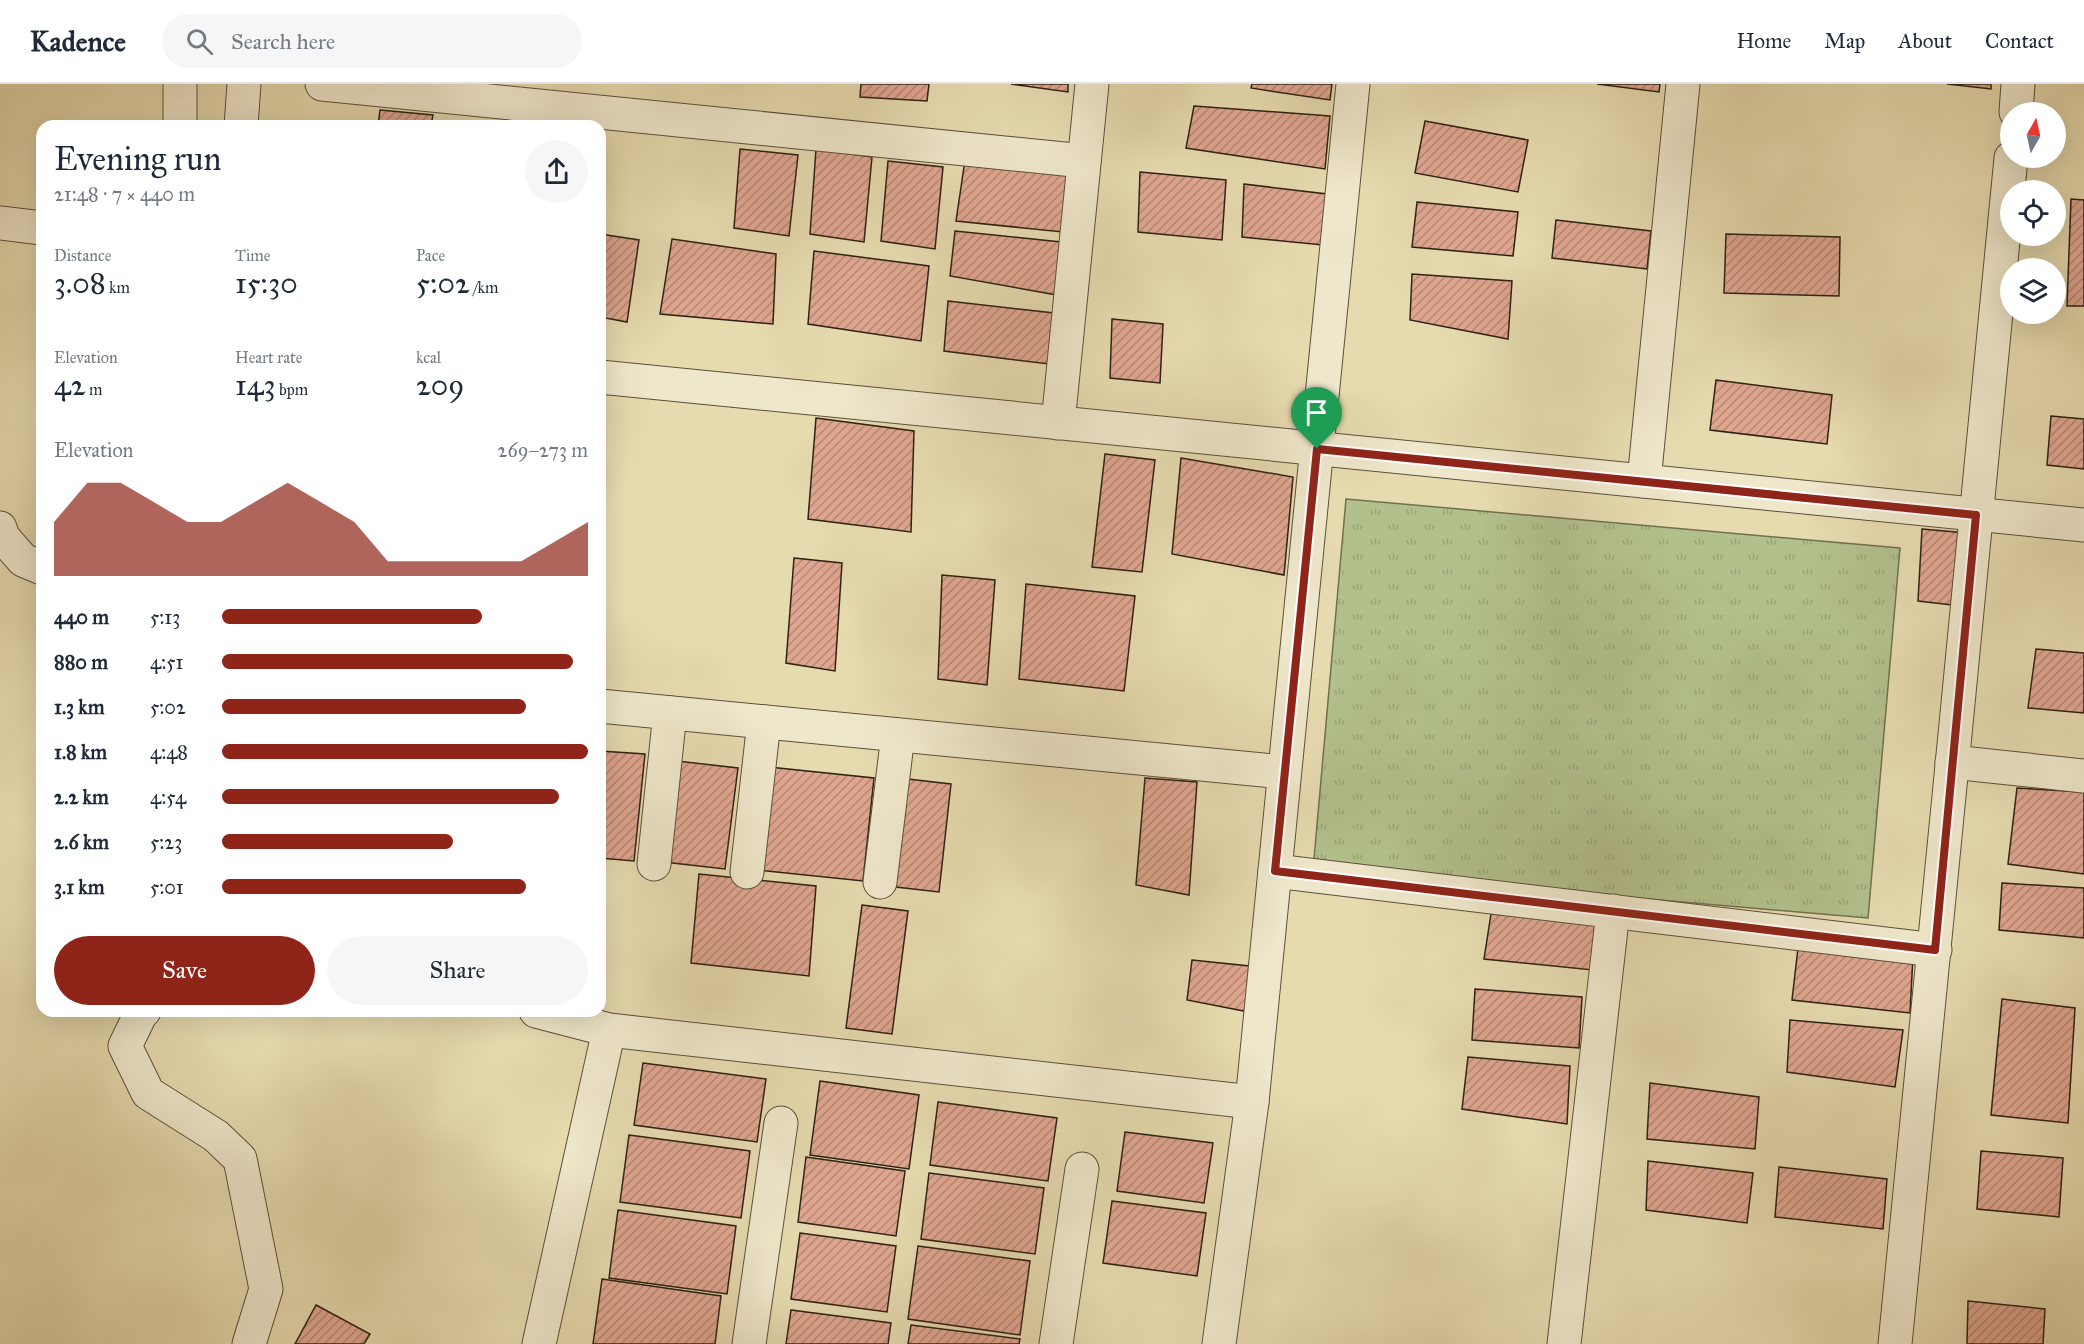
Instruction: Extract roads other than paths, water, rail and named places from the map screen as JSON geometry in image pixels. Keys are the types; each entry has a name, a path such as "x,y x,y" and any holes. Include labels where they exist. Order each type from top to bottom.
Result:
{"street":[{"path":"180,84 180,120"},
{"path":"241,120 244,84"},
{"path":"322,84 510,93 1084,161"},
{"path":"1058,423 1092,84"},
{"path":"1219,1344 1252,1102 1353,84"},
{"path":"1644,481 1683,84"},
{"path":"2017,102 2018,84"},
{"path":"1895,1344 2010,168"},
{"path":"0,223 36,227"},
{"path":"606,378 2084,525"},
{"path":"0,528 3,537 23,560 36,565"},
{"path":"606,707 1284,772"},
{"path":"654,864 670,713"},
{"path":"747,872 764,722"},
{"path":"880,882 898,735"},
{"path":"1952,762 2084,776"},
{"path":"1275,871 1935,950"},
{"path":"1564,1344 1613,911"},
{"path":"139,1017 126,1046 148,1093 216,1136 240,1159 266,1289 249,1344"},
{"path":"559,1017 609,1030 1252,1102"},
{"path":"538,1344 609,1030"},
{"path":"749,1344 781,1123"},
{"path":"1056,1344 1082,1169"}]}
